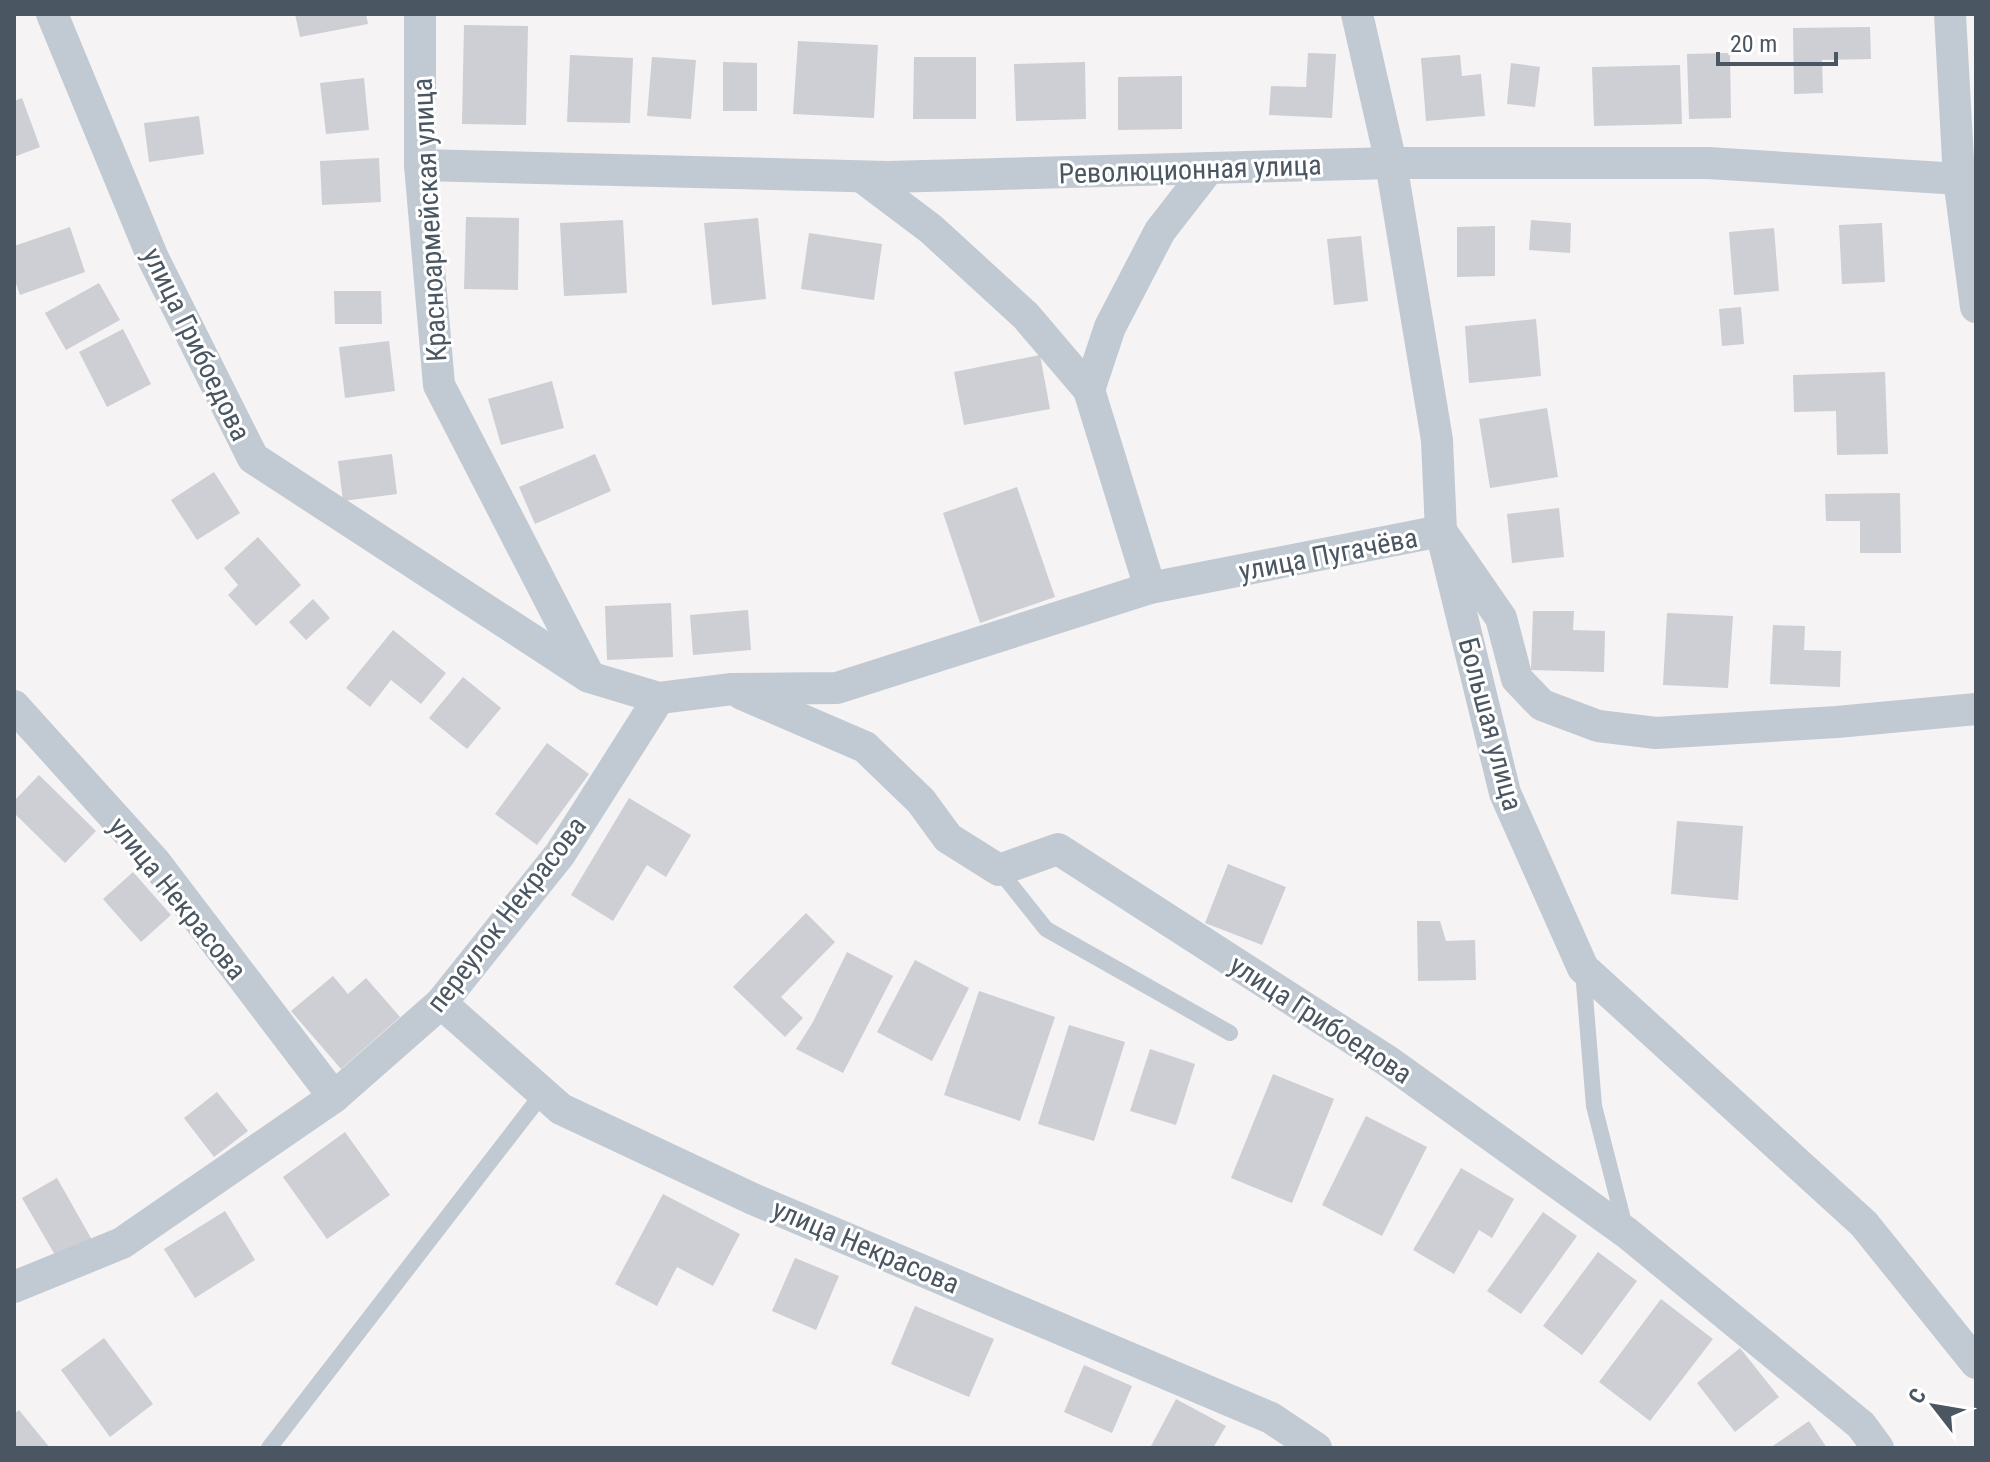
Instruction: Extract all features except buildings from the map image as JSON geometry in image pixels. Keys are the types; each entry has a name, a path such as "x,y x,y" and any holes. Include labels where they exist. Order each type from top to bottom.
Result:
{"street":[{"name":"улица Грибоедова","path":"52,14 153,258 253,458 589,677 659,698"},
{"name":"Красноармейская улица","path":"420,14 420,165 439,385 589,677"},
{"name":"Большая улица","path":"1357,14 1391,163 1437,440 1441,531 1505,793 1583,968 1864,1224 1976,1363"},
{"path":"1950,14 1959,179 1976,307"},
{"name":"Революционная улица","path":"420,165 862,177 1391,163 1708,163 1959,179"},
{"path":"1089,390 1110,327 1160,231 1209,168"},
{"path":"862,177 931,229 1026,316 1089,390 1150,588"},
{"name":"улица Пугачёва","path":"732,689 837,688 1150,588 1441,531 1501,618 1517,679 1542,705 1598,726 1656,733 1837,722 1976,709"},
{"path":"659,698 732,689 865,747 921,801 948,838 999,870"},
{"name":"переулок Некрасова","path":"14,1287 122,1243 334,1097 441,1003 560,854 659,698"},
{"name":"улица Некрасова","path":"14,706 155,862 334,1097"},
{"name":"улица Грибоедова","path":"999,870 1058,849 1389,1062 1627,1233 1861,1425 1878,1448"},
{"name":"улица Некрасова","path":"441,1003 561,1109 753,1199 1271,1418 1316,1448"}],"lane":[{"path":"999,870 1046,929 1230,1033"},
{"path":"1583,968 1594,1106 1627,1233"},
{"path":"269,1448 543,1093"}]}
